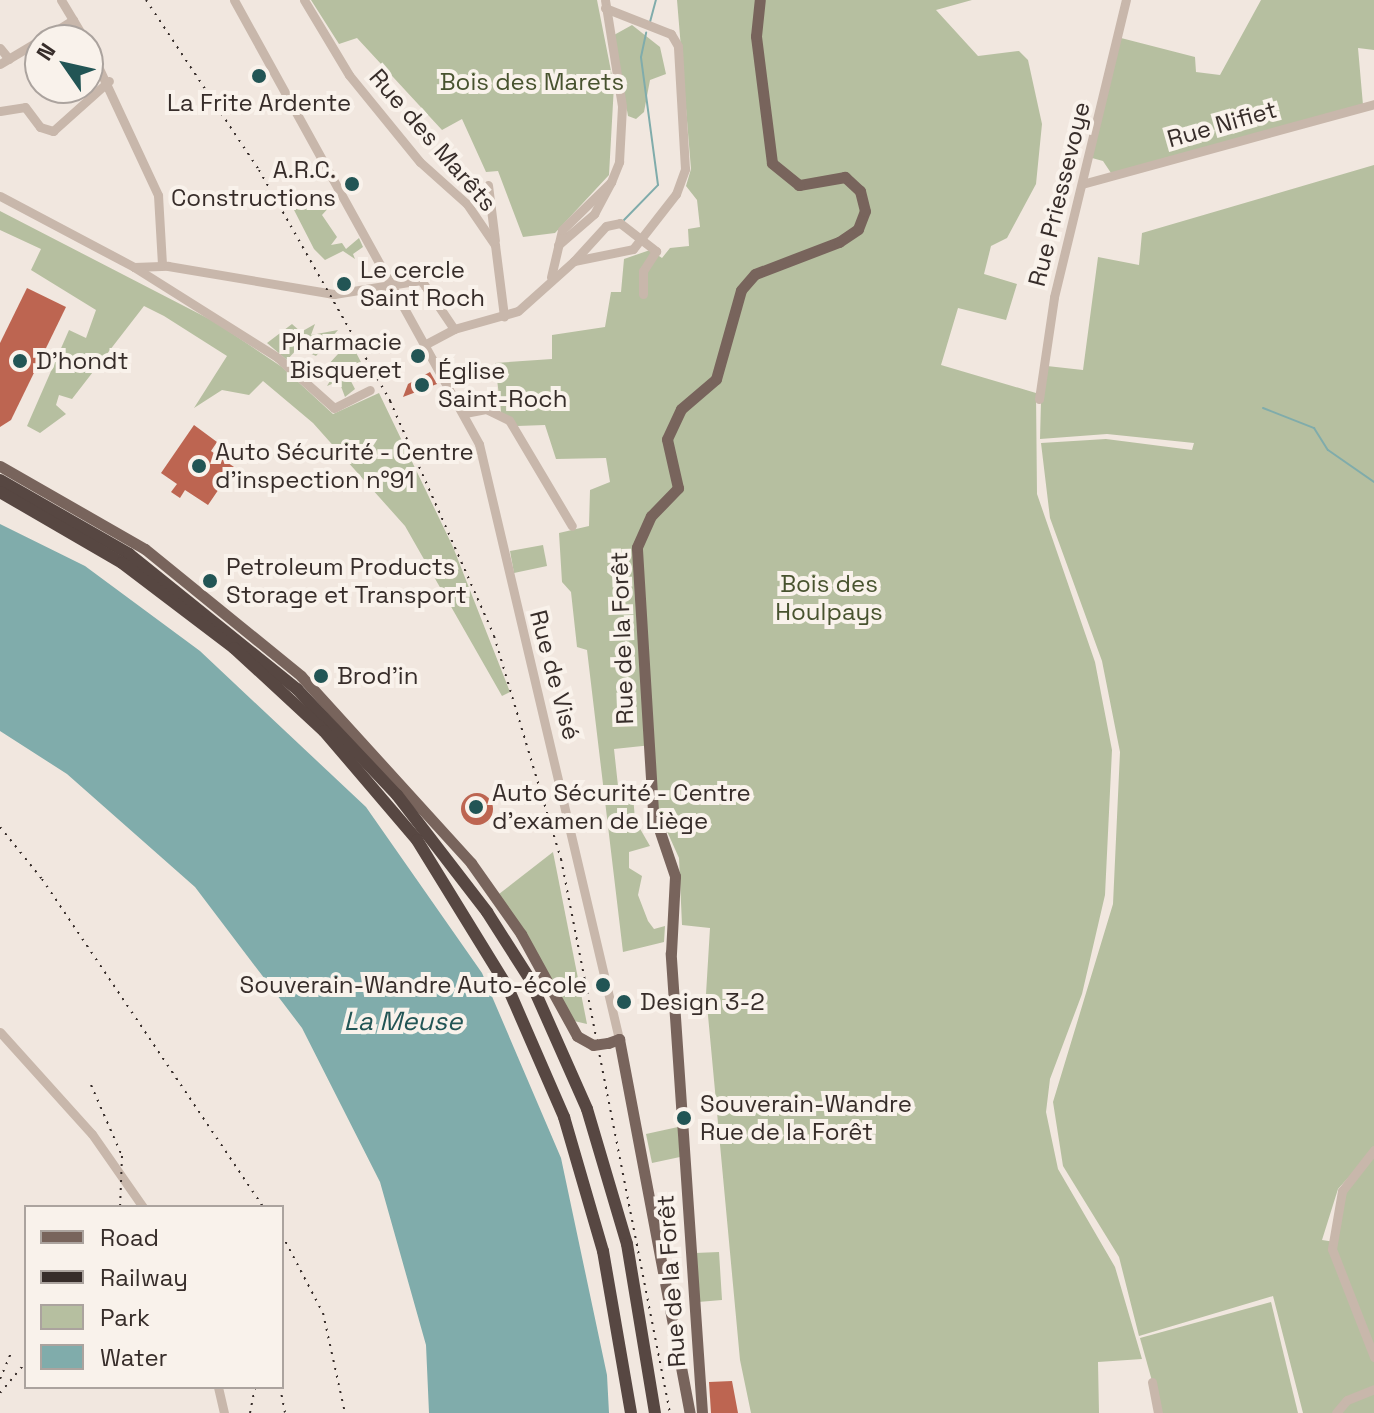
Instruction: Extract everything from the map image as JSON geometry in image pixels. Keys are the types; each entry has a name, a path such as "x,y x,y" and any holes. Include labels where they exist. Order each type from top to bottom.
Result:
{"highway":[{"path":"0,480 129,554 297,689 397,795 487,912 529,978 587,1109 627,1244 655,1413"},
{"path":"0,492 122,563 234,648 324,731 425,850 508,988 564,1117 603,1251 631,1413"}],"main road":[{"name":"Rue de la Forêt","path":"702,1413 671,953 675,876 653,811 637,547 651,516 678,488 667,439 681,409 716,379 741,290 755,274 839,242 858,229 865,211 860,191 845,177 799,185 772,163 756,36 760,0"},
{"path":"0,466 145,549 301,676 471,863 521,934 577,1036 593,1045 613,1041"},
{"name":"Rue de Visé","path":"613,1041 690,1413"}],"street":[{"path":"61,0 75,24"},
{"name":"Rue de Visé","path":"234,0 465,413 489,483 521,642 570,813 613,1041"},
{"name":"Rue des Marêts","path":"304,0 349,75 420,162 467,204 495,245 504,316"},
{"name":"Rue Priessevoye","path":"1039,399 1054,297 1126,0"},
{"path":"551,277 558,245 569,219 611,182 622,106 605,4"},
{"path":"574,261 623,254 645,238 685,169 678,46 671,34 605,4"},
{"path":"66,24 73,20"},
{"path":"0,48 4,61 24,49"},
{"path":"104,72 158,195 162,265"},
{"path":"0,111 25,107 40,127 53,131 109,81"},
{"name":"Rue Nifiet","path":"1082,184 1374,104"},
{"path":"488,185 495,245"},
{"path":"0,196 134,267 277,357 334,408 370,390"},
{"path":"426,344 454,329 525,307 551,277 574,261 613,221 645,238 656,251 643,271 643,294"},
{"path":"134,267 162,265 329,293 426,281 454,329"},
{"path":"465,413 486,409 509,420 572,526"},
{"path":"0,1032 104,1149 142,1205"},
{"path":"1374,1150 1342,1191 1332,1249 1374,1357"},
{"path":"1152,1382 1158,1413"},
{"path":"218,1389 224,1413"},
{"path":"1336,1413 1347,1400 1374,1389"}],"green space":[{"name":"Bois des Marets","path":"311,0 597,0 613,81 621,79 614,35 632,25 660,47 666,74 650,80 644,112 636,119 628,116 622,82 614,85 609,175 555,233 523,237 498,171 486,172 462,119 442,130 357,38 339,44"},
{"name":"Bois des Houlpays","path":"677,0 972,0 936,10 978,56 1019,51 1028,60 1042,124 1036,184 1007,238 991,246 984,274 1017,284 1006,320 958,308 941,365 1036,393 1037,494 1095,662 1112,750 1105,895 1082,994 1050,1079 1046,1112 1058,1169 1115,1267 1142,1359 1098,1362 1099,1413 751,1413 740,1360 706,994 710,928 682,925 679,858 657,809 652,745 614,749 619,795 633,795 635,820 650,846 629,852 629,868 642,876 638,895 648,921 654,929 665,926 664,942 623,952 587,650 577,647 571,592 562,582 559,533 589,526 590,490 610,482 606,458 556,459 545,425 517,426 501,412 495,363 552,359 552,335 605,327 611,292 621,292 624,259 650,250 662,258 670,248 689,246 688,229 700,227 697,200 686,186 691,169"},
{"path":"1261,0 1374,0 1374,50 1358,48 1363,105 1111,173 1103,161 1092,158 1121,38 1195,57 1196,72 1220,75"},
{"path":"1374,165 1374,1149 1338,1189 1322,1240 1335,1242 1344,1192 1374,1153 1374,1413 1303,1413 1273,1296 1139,1336 1119,1257 1063,1166 1053,1102 1113,904 1120,752 1102,661 1050,518 1041,443 1106,439 1192,450 1194,443 1107,434 1040,439 1041,401 1047,366 1083,370 1098,257 1139,265 1142,233"},
{"path":"321,197 332,204 322,215 337,237 331,245 342,243 346,249 359,238 363,247 353,254 355,259 343,251 325,260 314,249 294,210"},
{"path":"0,211 215,322 282,367 333,414 379,393 453,547 510,692 502,696 405,526 313,423 263,381 249,395 222,390 194,408 227,356 164,316 144,306 72,399 59,395 56,405 66,414 40,433 27,426 69,330 86,338 96,310 31,270 41,249 0,230"},
{"path":"292,324 301,332 315,324 311,335 338,330 316,356 298,348 287,360 267,343"},
{"path":"350,341 363,366 350,372 343,366 355,389 345,397 339,381 327,386 334,374 326,367"},
{"path":"543,545 547,566 514,573 510,551"},
{"path":"553,852 587,1024 574,1021 499,894"},
{"path":"678,1127 680,1157 652,1163 646,1134"},
{"path":"719,1252 722,1300 698,1302 695,1253"},
{"path":"1271,1302 1298,1413 1161,1413 1140,1338"}],"water":[{"name":"La Meuse","path":"0,524 85,566 200,651 366,807 482,973 561,1158 607,1375 609,1413 429,1413 426,1345 380,1182 302,1028 195,887 67,774 0,731"}],"building":[{"name":"D'hondt","path":"27,288 66,307 11,420 0,427 0,343"},
{"name":"Église Saint-Roch","path":"430,372 437,384 403,397 408,384"},
{"name":"Auto Sécurité - Centre d'inspection n°91","path":"194,425 217,442 211,451 234,467 208,505 185,490 180,498 171,492 177,484 161,473"},
{"name":"Auto Sécurité - Centre d'examen de Liège","path":"477,793 488,798 493,809 488,820 477,825 466,820 461,809 466,798"},
{"path":"732,1381 738,1413 711,1413 709,1382"}],"waterway":[{"path":"650,22 656,0"},
{"path":"624,220 658,185 641,57 646,33"},
{"path":"1263,408 1314,428 1328,450 1374,482"}],"railway":[{"path":"146,0 259,170 390,401 494,636 561,859 670,1413"},
{"path":"0,827 42,879 262,1205"},
{"path":"91,1085 122,1156 120,1205"},
{"path":"284,1239 323,1313 345,1413"},
{"path":"0,1379 11,1353"},
{"path":"0,1393 24,1364"},
{"path":"250,1413 255,1389"},
{"path":"280,1389 285,1413"}],"place":[{"name":"La Frite Ardente","path":"259,76"},
{"name":"A.R.C. Constructions","path":"352,184"},
{"name":"Le cercle Saint Roch","path":"344,284"},
{"name":"Pharmacie Bisqueret","path":"418,356"},
{"name":"D'hondt","path":"20,361"},
{"name":"Église Saint-Roch","path":"422,385"},
{"name":"Auto Sécurité - Centre d'inspection n°91","path":"199,466"},
{"name":"Petroleum Products Storage et Transport","path":"210,581"},
{"name":"Brod'in","path":"321,676"},
{"name":"Auto Sécurité - Centre d'examen de Liège","path":"476,807"},
{"name":"Souverain-Wandre Auto-école","path":"603,985"},
{"name":"Design 3-2","path":"624,1002"},
{"name":"Souverain-Wandre Rue de la Forêt","path":"684,1118"}]}
